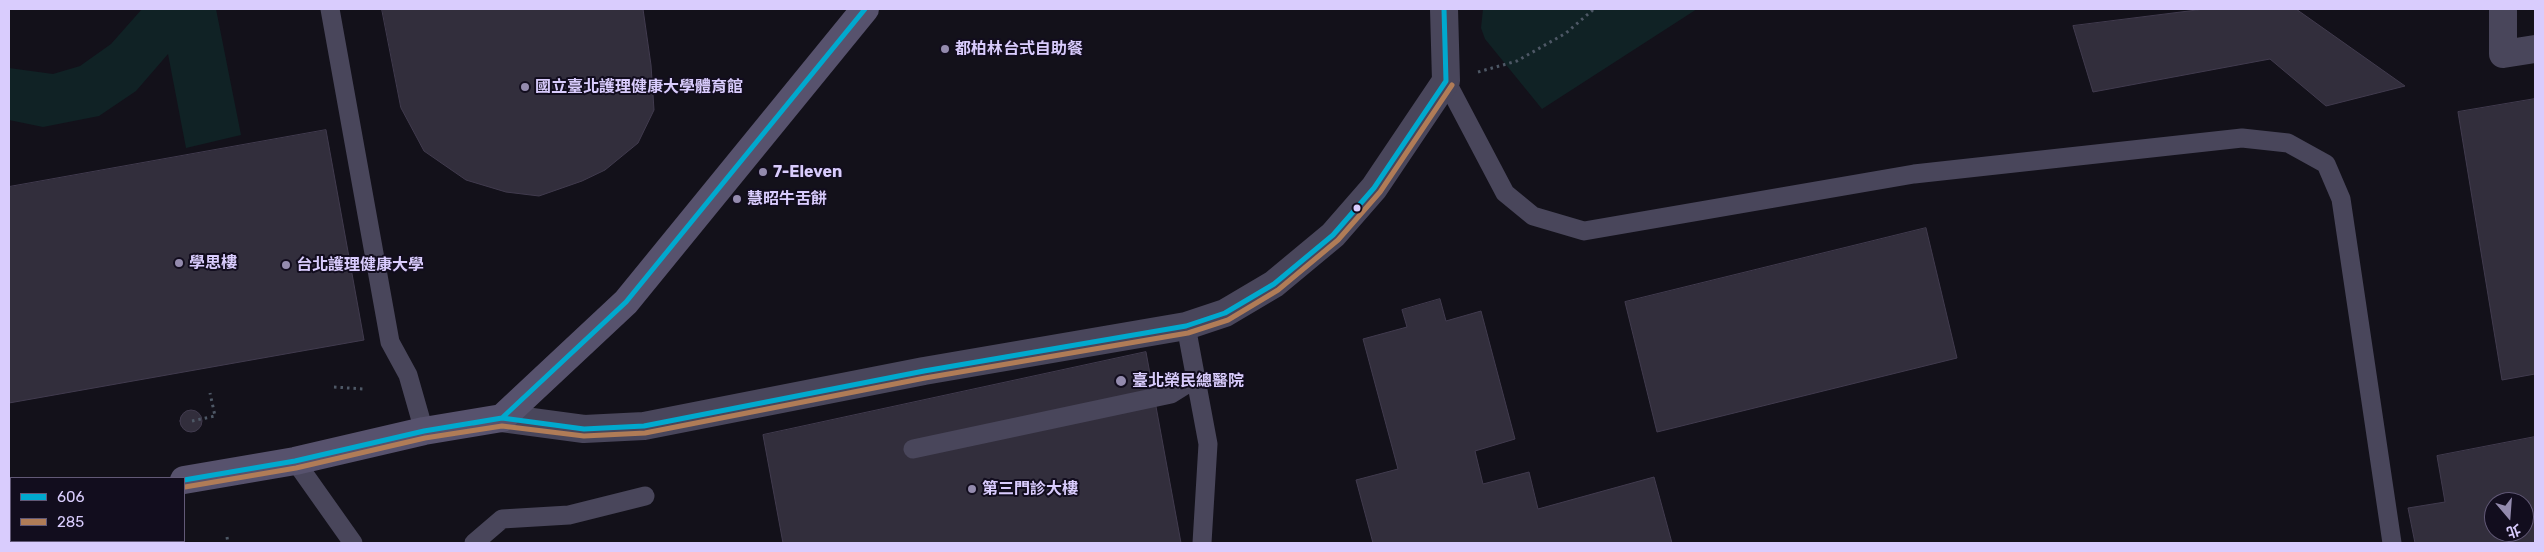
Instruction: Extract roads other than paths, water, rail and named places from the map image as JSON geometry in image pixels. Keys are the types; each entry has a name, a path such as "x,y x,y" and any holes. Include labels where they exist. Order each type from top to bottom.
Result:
{"street":[{"path":"502,418 626,302 865,9"},
{"path":"185,480 295,461 424,430 502,418 584,430 644,426 924,371 1186,326 1225,313 1274,284 1333,235 1374,188 1446,80 1444,9"},
{"path":"2503,9 2503,54 2535,49"}],"lane":[{"path":"330,9 390,342 408,375 424,430"},
{"path":"1446,80 1505,193 1533,216 1584,231 1914,174 2242,138 2288,143 2326,164 2341,199 2392,543"},
{"path":"1186,326 1194,379 1208,444 1202,543"},
{"path":"913,449 1171,394 1194,379"},
{"path":"295,461 353,543"},
{"path":"474,543 502,519 569,515 645,496"}],"place":[{"name":"都柏林台式自助餐","path":"945,49"},
{"name":"國立臺北護理健康大學體育館","path":"525,87"},
{"name":"7-Eleven","path":"763,172"},
{"name":"慧昭牛舌餅","path":"737,199"},
{"name":"學思樓","path":"179,263"},
{"name":"台北護理健康大學","path":"286,265"},
{"name":"臺北榮民總醫院","path":"1121,381"},
{"name":"第三門診大樓","path":"972,489"}]}
